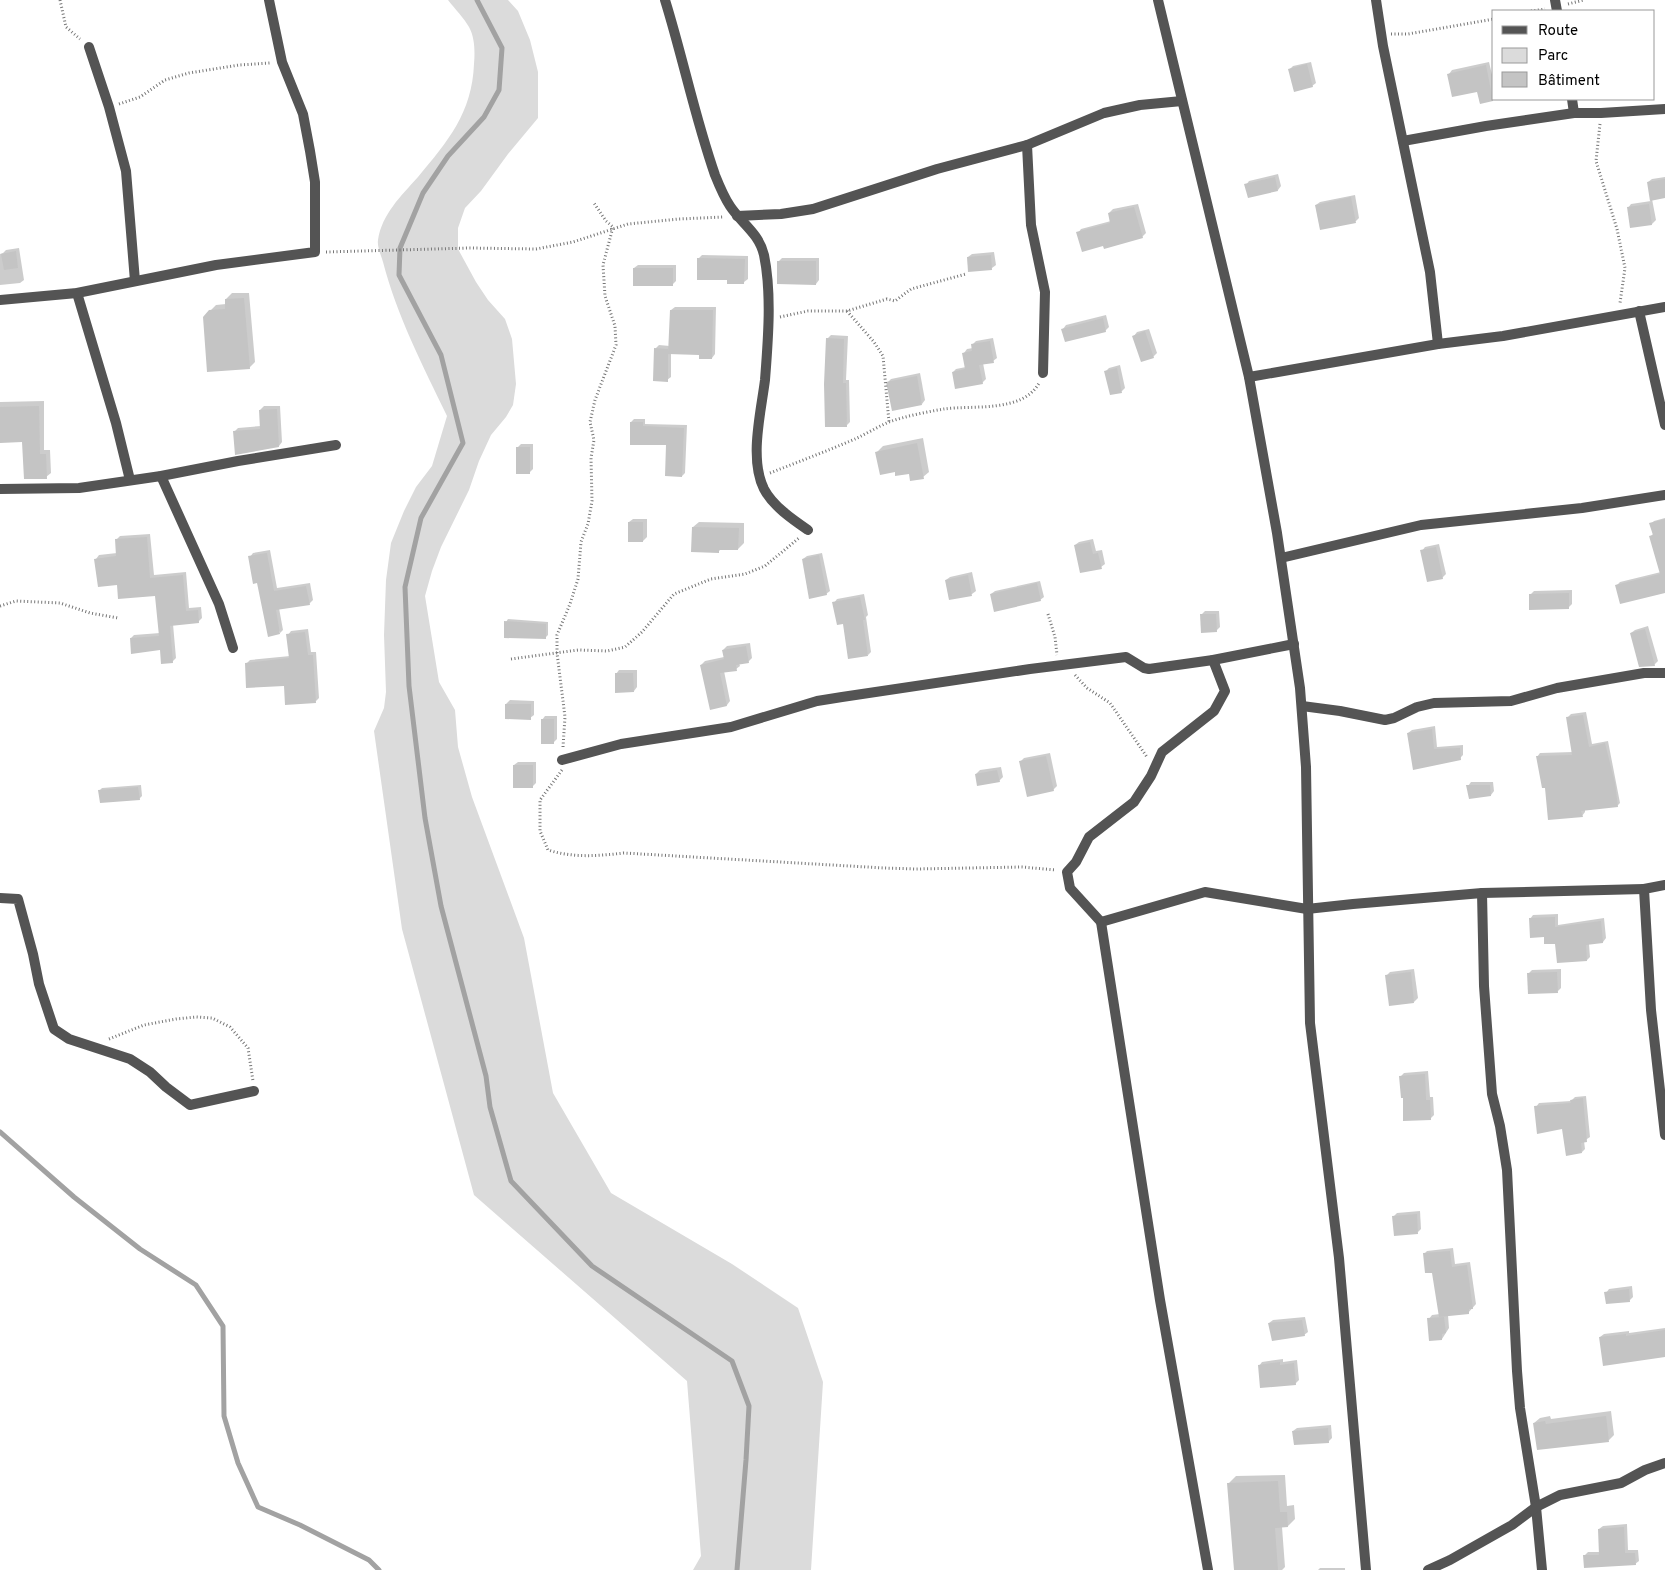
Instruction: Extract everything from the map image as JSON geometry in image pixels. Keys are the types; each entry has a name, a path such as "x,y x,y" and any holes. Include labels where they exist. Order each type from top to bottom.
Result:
{"street":[{"path":"0,300 77,293 216,265 315,252 315,182 310,151 303,114 282,62 269,0"},
{"path":"665,0 715,175 728,204 737,216 756,234 764,255 767,288 768,348 758,439 760,477 764,489 771,499 808,530"},
{"path":"1158,0 1249,376 1294,644 1302,706 1306,767 1310,1023 1339,1258 1366,1570"},
{"path":"1376,0 1381,34 1430,272 1438,344"},
{"path":"89,47 109,108 126,171 135,280"},
{"path":"1572,100 1574,113"},
{"path":"737,216 781,214 813,209 937,169 1027,145 1104,114 1140,105 1182,101"},
{"path":"1403,141 1574,113 1665,109"},
{"path":"1027,145 1031,225 1045,292 1043,373"},
{"path":"77,293 116,423 130,480"},
{"path":"1249,376 1438,344 1503,336 1665,307"},
{"path":"1639,311 1665,425"},
{"path":"0,489 79,488 161,476 336,445"},
{"path":"161,476 216,596 233,648"},
{"path":"1281,558 1421,525 1582,508 1665,495"},
{"path":"562,760 621,744 738,725 817,701 1065,664 1126,657 1149,669 1213,660 1294,644"},
{"path":"1208,1570 1160,1300 1101,922 1070,888 1067,872 1076,862 1089,837 1134,802 1151,776 1162,752 1214,712 1225,691 1213,660"},
{"path":"1302,706 1385,720 1394,718 1417,707 1434,703 1511,702 1558,688 1644,673 1665,673"},
{"path":"1101,922 1205,892 1307,910 1353,904 1482,894 1644,889 1665,885"},
{"path":"1644,889 1652,1010 1665,1134"},
{"path":"1482,894 1484,986 1492,1094 1500,1126 1507,1170 1516,1371 1536,1507 1542,1570"},
{"path":"0,898 18,899 39,984 54,1029 69,1039 130,1059 150,1072 190,1105 254,1091"},
{"path":"1428,1570 1450,1560 1512,1525 1536,1507 1560,1495 1621,1482 1645,1470 1665,1464"}],"path":[{"path":"60,0 66,28 89,47"},
{"path":"1381,34 1408,34 1492,19"},
{"path":"109,108 140,97 165,80 189,73 239,65 282,62"},
{"path":"1601,113 1596,161 1617,229 1626,268 1618,315"},
{"path":"594,203 606,221 614,227"},
{"path":"315,252 470,248 536,249 572,242 614,227 649,221 737,216"},
{"path":"614,227 603,264 604,296 615,326 616,345 595,400 590,422 594,440 591,458 592,501 588,524 581,542 578,579 557,635 557,653 565,717 562,771 540,800 540,831 548,850 564,855 598,856 624,853 884,868 1022,867 1067,872"},
{"path":"768,320 808,311 847,311 887,300 895,301 911,290 966,274"},
{"path":"847,311 874,342 883,356 888,422"},
{"path":"760,477 856,438 888,422 945,409 1006,404 1024,397 1038,386 1043,373"},
{"path":"511,659 578,650 607,651 624,647 642,632 674,594 711,579 745,574 765,566 808,530"},
{"path":"0,606 16,601 60,603 90,613 118,618"},
{"path":"1048,614 1055,637 1056,654 1087,688 1110,703 1147,757 1151,776"},
{"path":"107,1039 144,1025 176,1019 212,1018 230,1028 248,1048 254,1091"}],"green space":[{"path":"448,0 508,0 518,11 530,40 538,72 538,118 481,191 465,208 458,228 458,249 488,300 505,319 512,339 516,384 513,405 491,435 479,461 469,490 441,547 425,596 439,682 455,710 458,747 472,797 524,938 553,1093 611,1193 732,1264 798,1308 823,1382 811,1570 693,1570 701,1556 687,1381 474,1195 402,929 374,731 384,708 386,692 384,635 386,580 391,543 416,487 432,466 447,416 403,321 378,243 380,231 388,214 448,138 469,97 474,64 473,40 467,24"}],"building":[{"path":"1307,64 1313,87 1294,92 1288,69"},
{"path":"1486,65 1493,101 1480,104 1477,92 1452,97 1447,74"},
{"path":"1275,177 1278,191 1248,198 1244,184"},
{"path":"1665,179 1665,198 1650,201 1647,182"},
{"path":"1351,197 1356,223 1320,230 1315,205"},
{"path":"1649,204 1652,225 1630,228 1627,207"},
{"path":"1134,207 1143,238 1104,249 1103,246 1082,252 1076,232 1110,223 1108,213"},
{"path":"16,251 18,268 4,270 1,254"},
{"path":"991,255 992,270 968,272 967,257"},
{"path":"697,258 745,259 744,284 727,284 727,280 697,280"},
{"path":"777,261 816,261 816,285 777,284"},
{"path":"633,268 673,268 673,286 633,286"},
{"path":"244,298 250,369 207,372 203,317 209,310 225,309 225,299"},
{"path":"670,310 713,310 712,359 699,359 699,355 668,354"},
{"path":"1103,318 1106,332 1065,342 1061,329"},
{"path":"1145,331 1154,358 1141,362 1132,336"},
{"path":"826,338 844,339 843,383 846,383 847,427 825,427"},
{"path":"990,341 994,363 979,365 983,384 955,389 952,372 965,369 962,353 972,351 971,344"},
{"path":"654,348 668,349 668,382 653,381"},
{"path":"1117,368 1122,393 1110,395 1104,371"},
{"path":"917,376 922,405 892,411 886,382"},
{"path":"39,406 40,454 46,454 47,479 24,479 22,442 0,443 0,407"},
{"path":"277,409 279,447 235,455 233,431 260,429 259,410"},
{"path":"630,422 643,422 643,426 684,428 682,477 665,476 666,445 630,445"},
{"path":"917,443 924,479 910,481 909,474 895,476 895,472 880,475 875,452"},
{"path":"516,447 530,447 530,474 516,474"},
{"path":"1665,519 1665,593 1620,604 1615,585 1660,574 1649,536 1653,535 1649,523"},
{"path":"628,522 643,522 643,542 628,542"},
{"path":"692,527 739,528 738,550 719,550 719,553 691,552"},
{"path":"147,537 150,578 183,575 186,611 198,610 199,623 170,626 173,663 161,664 160,650 131,654 130,638 159,636 155,596 118,599 117,585 98,587 94,559 116,556 115,539"},
{"path":"1090,542 1093,554 1098,553 1102,569 1080,573 1074,545"},
{"path":"1436,547 1443,579 1427,582 1420,550"},
{"path":"267,553 274,591 306,586 310,605 276,610 280,634 268,637 257,583 253,584 248,556"},
{"path":"819,555 827,595 809,599 802,559"},
{"path":"968,575 972,596 949,600 945,580"},
{"path":"1037,583 1041,601 994,612 990,594"},
{"path":"1569,593 1569,609 1529,610 1529,594"},
{"path":"860,597 865,620 863,620 868,656 848,659 843,624 837,625 832,602"},
{"path":"1200,614 1216,614 1217,632 1201,633"},
{"path":"504,621 546,624 546,639 504,638"},
{"path":"1645,629 1655,666 1639,667 1630,633"},
{"path":"305,632 308,655 313,655 316,703 285,705 284,686 246,688 245,663 289,658 286,634"},
{"path":"746,646 749,663 736,665 737,671 720,673 727,706 710,710 700,665 724,659 722,650"},
{"path":"615,673 633,673 634,692 615,693"},
{"path":"505,704 531,704 531,720 505,719"},
{"path":"1583,715 1589,747 1605,743 1615,783 1618,807 1581,811 1583,817 1548,820 1545,788 1542,788 1536,756 1572,755 1566,717"},
{"path":"541,719 554,719 554,744 541,744"},
{"path":"1432,729 1434,749 1460,748 1461,760 1413,770 1407,733"},
{"path":"1046,756 1054,791 1027,797 1019,761"},
{"path":"513,765 533,765 533,788 513,788"},
{"path":"997,770 1000,782 977,786 975,774"},
{"path":"1466,785 1490,785 1491,796 1469,799"},
{"path":"138,787 140,800 100,803 98,790"},
{"path":"1555,917 1555,927 1601,921 1603,943 1586,945 1587,961 1557,963 1555,944 1544,944 1544,937 1530,938 1529,918"},
{"path":"1411,972 1414,1003 1389,1006 1385,975"},
{"path":"1557,972 1558,993 1528,994 1527,973"},
{"path":"1425,1074 1426,1100 1430,1100 1431,1120 1403,1121 1403,1098 1401,1098 1399,1076"},
{"path":"1583,1098 1587,1142 1581,1143 1582,1153 1566,1156 1562,1129 1537,1134 1534,1106 1571,1103 1570,1100"},
{"path":"1417,1214 1418,1234 1394,1236 1392,1216"},
{"path":"1450,1251 1452,1267 1467,1265 1473,1309 1469,1309 1469,1314 1439,1317 1432,1273 1425,1273 1423,1253"},
{"path":"1629,1289 1630,1302 1606,1304 1604,1292"},
{"path":"1444,1317 1446,1333 1442,1334 1442,1340 1429,1341 1427,1318"},
{"path":"1302,1320 1305,1336 1272,1341 1268,1323"},
{"path":"1665,1330 1665,1357 1603,1366 1599,1337 1626,1334 1626,1336"},
{"path":"1280,1362 1280,1365 1294,1363 1296,1385 1260,1388 1258,1365"},
{"path":"1606,1416 1609,1442 1537,1450 1533,1423 1545,1421 1546,1424"},
{"path":"1328,1428 1329,1443 1294,1445 1292,1431"},
{"path":"1278,1481 1280,1512 1287,1512 1288,1527 1275,1528 1278,1570 1234,1570 1227,1483"},
{"path":"1624,1527 1625,1553 1635,1553 1636,1565 1584,1568 1583,1555 1599,1555 1598,1529"}],"waterway":[{"path":"477,0 502,48 499,90 484,117 448,156 423,193 400,248 399,275 441,355 463,443 421,518 405,587 409,686 425,818 441,906 486,1076 490,1107 511,1181 592,1266 732,1361 749,1406 737,1570"},
{"path":"0,1132 74,1197 140,1249 196,1285 223,1326 224,1416 238,1463 258,1507 300,1525 369,1560 379,1570"}]}
